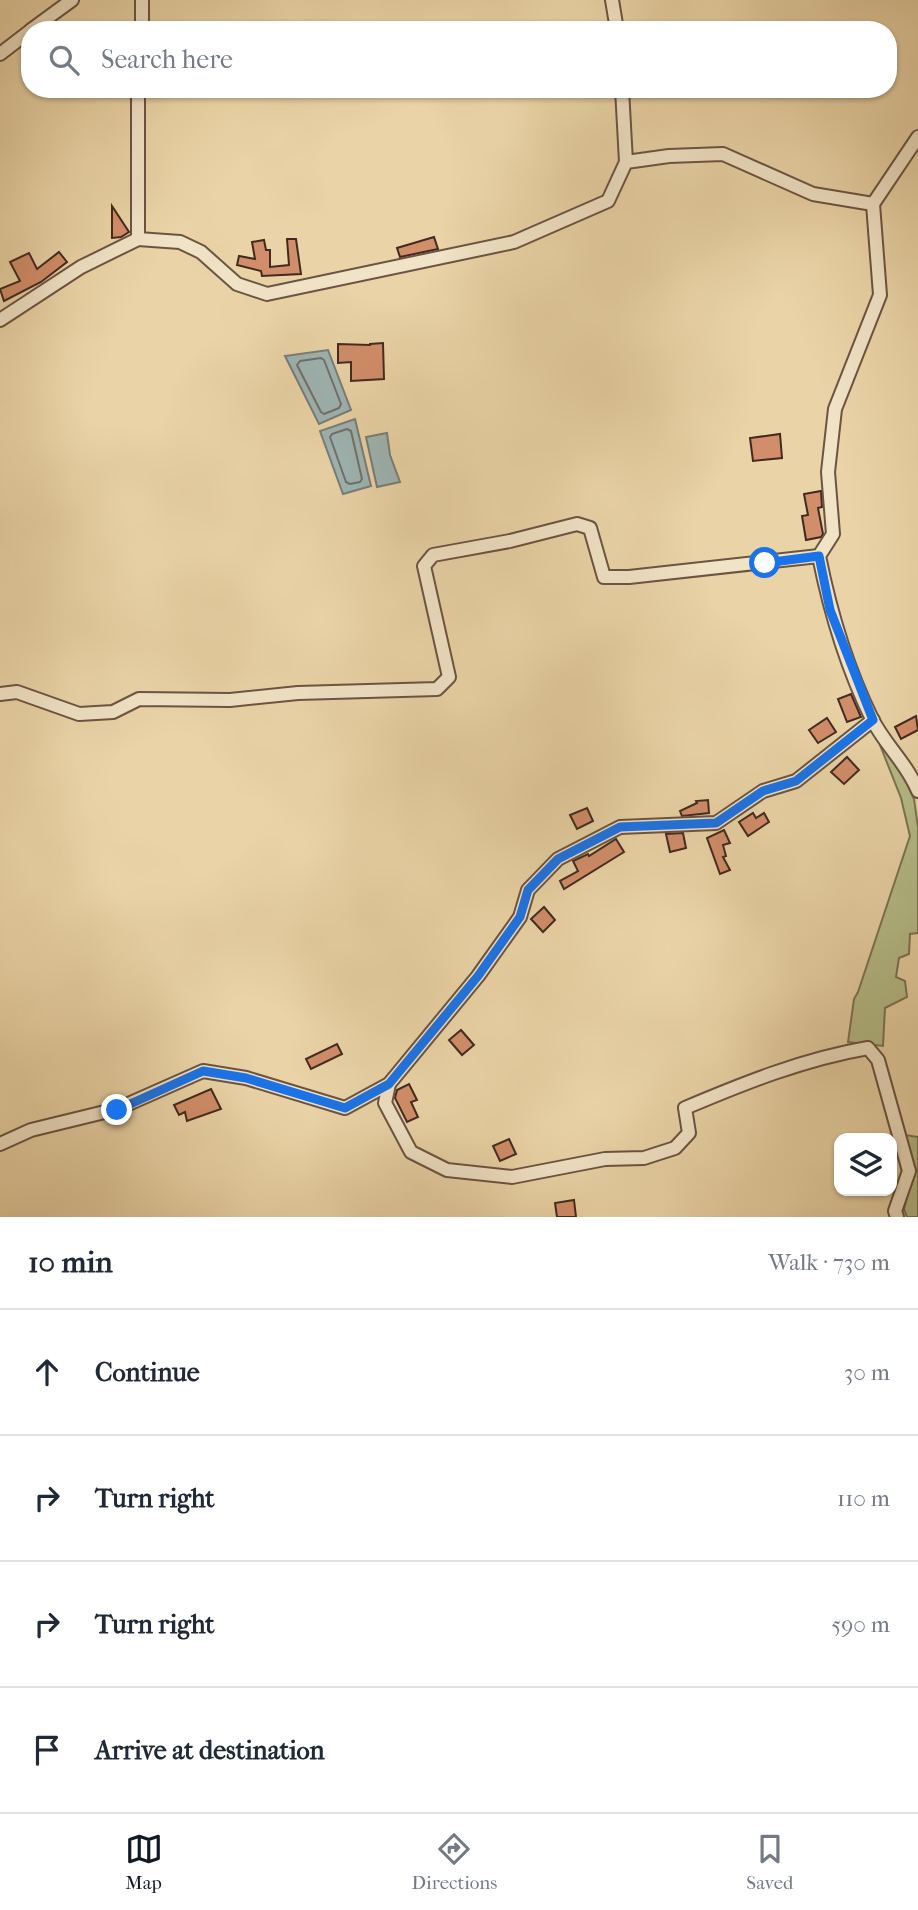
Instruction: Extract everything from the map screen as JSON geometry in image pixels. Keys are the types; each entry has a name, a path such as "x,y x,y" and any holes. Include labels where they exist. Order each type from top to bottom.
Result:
{"street":[{"path":"43,21 72,0"},
{"path":"142,0 142,21"},
{"path":"612,0 616,21"},
{"path":"0,54 21,38"},
{"path":"138,98 138,239"},
{"path":"0,320 81,267 138,239 180,242 201,252 237,284 267,294 514,242 608,201 626,162 622,98"},
{"path":"918,137 873,204 880,295 835,409 828,472 833,534 819,556 830,610 873,720 909,771 918,791"},
{"path":"626,162 669,156 723,154 813,194 873,204"},
{"path":"0,694 17,692 79,714 113,712 139,699 230,700 298,693 437,689 449,677 424,566 433,555 510,541 577,524 590,528 604,576 629,577 819,556"},
{"path":"0,1144 31,1130 117,1110 203,1071 246,1078 345,1108 389,1084 478,976 520,917 528,890 558,859 620,827 716,823 763,791 796,781 873,720"},
{"path":"389,1084 385,1103 411,1152 447,1170 512,1177 606,1159 644,1158 675,1148 689,1133 685,1108 741,1084 836,1054 867,1048 878,1060 909,1171 895,1211 897,1217"}],"green space":[{"path":"878,740 894,754 914,799 918,827 918,933 910,934 909,954 899,958 896,977 905,981 907,997 885,1008 883,1046 848,1042 854,999 910,836 901,798"},
{"path":"905,1135 918,1137 918,1217 907,1217 904,1209 914,1171"}],"water":[{"path":"328,350 351,410 319,424 285,356"},
{"path":"355,419 371,486 343,494 320,431"},
{"path":"387,433 390,455 400,482 377,487 366,437"}],"building":[{"path":"112,206 129,232 121,237 112,238"},
{"path":"434,237 438,249 400,257 397,248"},
{"path":"287,239 296,239 301,274 262,276 261,271 237,265 239,256 255,259 252,242 264,240 266,250 270,250 270,267 289,265"},
{"path":"59,252 67,262 41,282 4,301 0,289 20,281 10,262 29,253 37,269"},
{"path":"383,343 384,379 351,381 351,362 338,363 338,344"},
{"path":"780,434 782,458 753,461 750,438"},
{"path":"821,491 822,507 818,508 823,534 821,537 806,540 802,516 808,515 804,494"},
{"path":"851,694 861,717 847,722 838,699"},
{"path":"916,716 918,730 901,739 895,727"},
{"path":"827,718 836,732 818,743 809,730"},
{"path":"847,757 859,770 844,784 831,772"},
{"path":"708,800 709,813 682,816 680,811 697,803 696,801"},
{"path":"587,808 593,821 577,829 570,815"},
{"path":"753,813 756,818 764,813 769,822 748,836 739,822"},
{"path":"724,830 730,843 723,845 726,856 723,857 730,870 720,874 707,838"},
{"path":"683,833 686,848 670,852 666,834"},
{"path":"616,839 624,852 564,889 560,881 578,871 573,861 588,854 589,856"},
{"path":"544,907 555,920 543,932 531,919"},
{"path":"461,1030 474,1045 462,1055 449,1040"},
{"path":"337,1044 342,1054 311,1069 306,1059"},
{"path":"409,1084 417,1100 411,1102 418,1117 407,1122 395,1098 397,1090"},
{"path":"211,1089 221,1109 187,1121 185,1112 179,1115 174,1105"},
{"path":"509,1139 516,1154 500,1161 493,1146"},
{"path":"574,1200 576,1217 557,1217 555,1203"}],"route":[{"path":"117,1110 203,1071 246,1078 345,1108 389,1084 478,976 520,917 528,890 558,859 620,827 716,823 763,791 796,781 873,720 830,610 819,556 765,563"}]}
